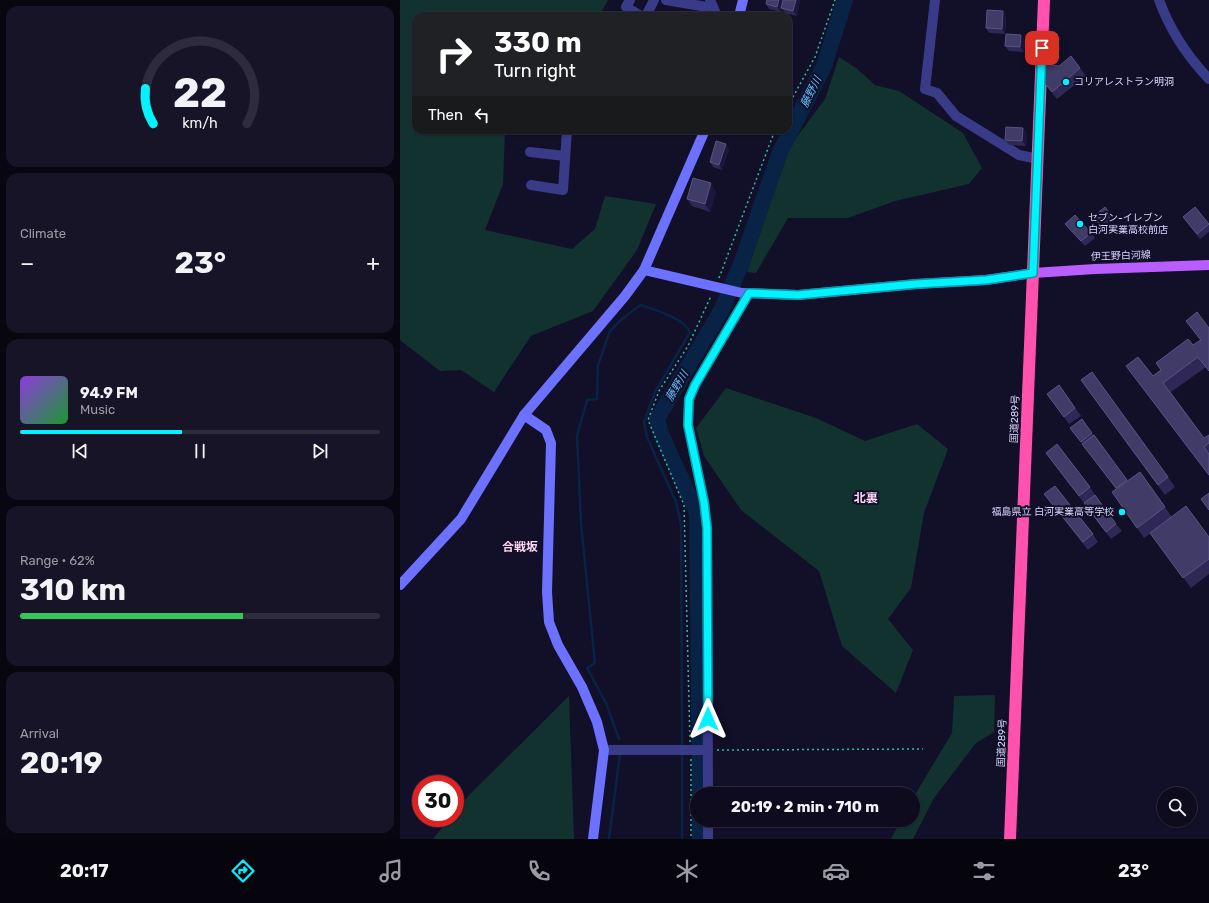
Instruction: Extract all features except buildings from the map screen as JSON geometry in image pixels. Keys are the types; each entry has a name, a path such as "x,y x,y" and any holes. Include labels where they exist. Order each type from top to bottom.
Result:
{"highway":[{"name":"国道289号","path":"1010,839 1044,0"}],"main road":[{"name":"伊王野白河線","path":"1033,273 1209,265"}],"street":[{"path":"630,0 626,7 634,12"},
{"path":"648,12 654,0"},
{"path":"666,0 713,10"},
{"path":"740,12 743,0"},
{"path":"934,0 924,89 937,93 956,116 1018,155 1038,159"},
{"path":"1159,0 1190,60 1209,79"},
{"path":"531,185 563,190 567,134"},
{"path":"400,584 461,519 524,415 625,296 644,270 703,134"},
{"path":"530,152 565,156"},
{"path":"644,270 746,293 798,295 916,284 986,280 1033,273"},
{"path":"708,787 707,528 704,502 688,425 688,408 689,399 695,385 746,293"},
{"path":"524,415 546,430 551,443 547,592 549,622 558,645 582,687 597,722 604,750 593,839"},
{"path":"604,750 708,750"},
{"path":"708,827 708,839"}],"path":[{"path":"792,99 815,57 835,0"},
{"path":"708,750 923,749"},
{"path":"691,750 691,839"}],"green space":[{"path":"400,0 608,0 601,12 412,12 412,134 505,134 503,184 485,230 572,249 595,229 605,196 656,204 637,250 593,311 531,336 494,392 461,370 440,371 400,340"},
{"path":"839,57 856,68 875,85 899,91 963,133 982,168 969,184 895,201 848,218 788,218 756,273 747,272 790,146 825,99"},
{"path":"726,388 816,418 865,441 917,424 948,449 924,513 911,588 888,619 913,650 896,693 842,646 819,571 741,510 704,456 696,428"},
{"path":"995,695 994,732 976,743 934,798 920,825 920,787 952,733 954,696"},
{"path":"569,696 574,839 433,839 443,827 464,827 464,801"},
{"path":"897,827 919,827 913,839 891,839"}],"waterway":[{"name":"藤野川","path":"792,129 824,66 845,0"},
{"name":"藤野川","path":"700,787 697,513 661,434 657,419 721,311 741,264 780,152 789,134"},
{"path":"619,739 606,703 587,668 595,663 581,523 577,436 587,400 597,399 598,365 610,331 623,318 641,305 675,318 690,332 655,392 644,422 647,437 676,502 681,524 682,744"},
{"path":"682,753 682,839"},
{"path":"609,839 620,754"},
{"name":"藤野川","path":"700,827 700,839"}],"place":[{"name":"コリアレストラン明洞","path":"1066,82"},
{"name":"セブン-イレブン 白河実業高校前店","path":"1080,224"},
{"name":"福島県立 白河実業高等学校","path":"1122,512"}],"district":[{"name":"北裏","path":"866,498"},
{"name":"合戦坂","path":"520,547"}],"route":[{"path":"708,719 707,528 704,502 688,425 689,399 695,385 749,293 764,295 798,295 916,284 986,280 1033,273 1042,48"}]}
